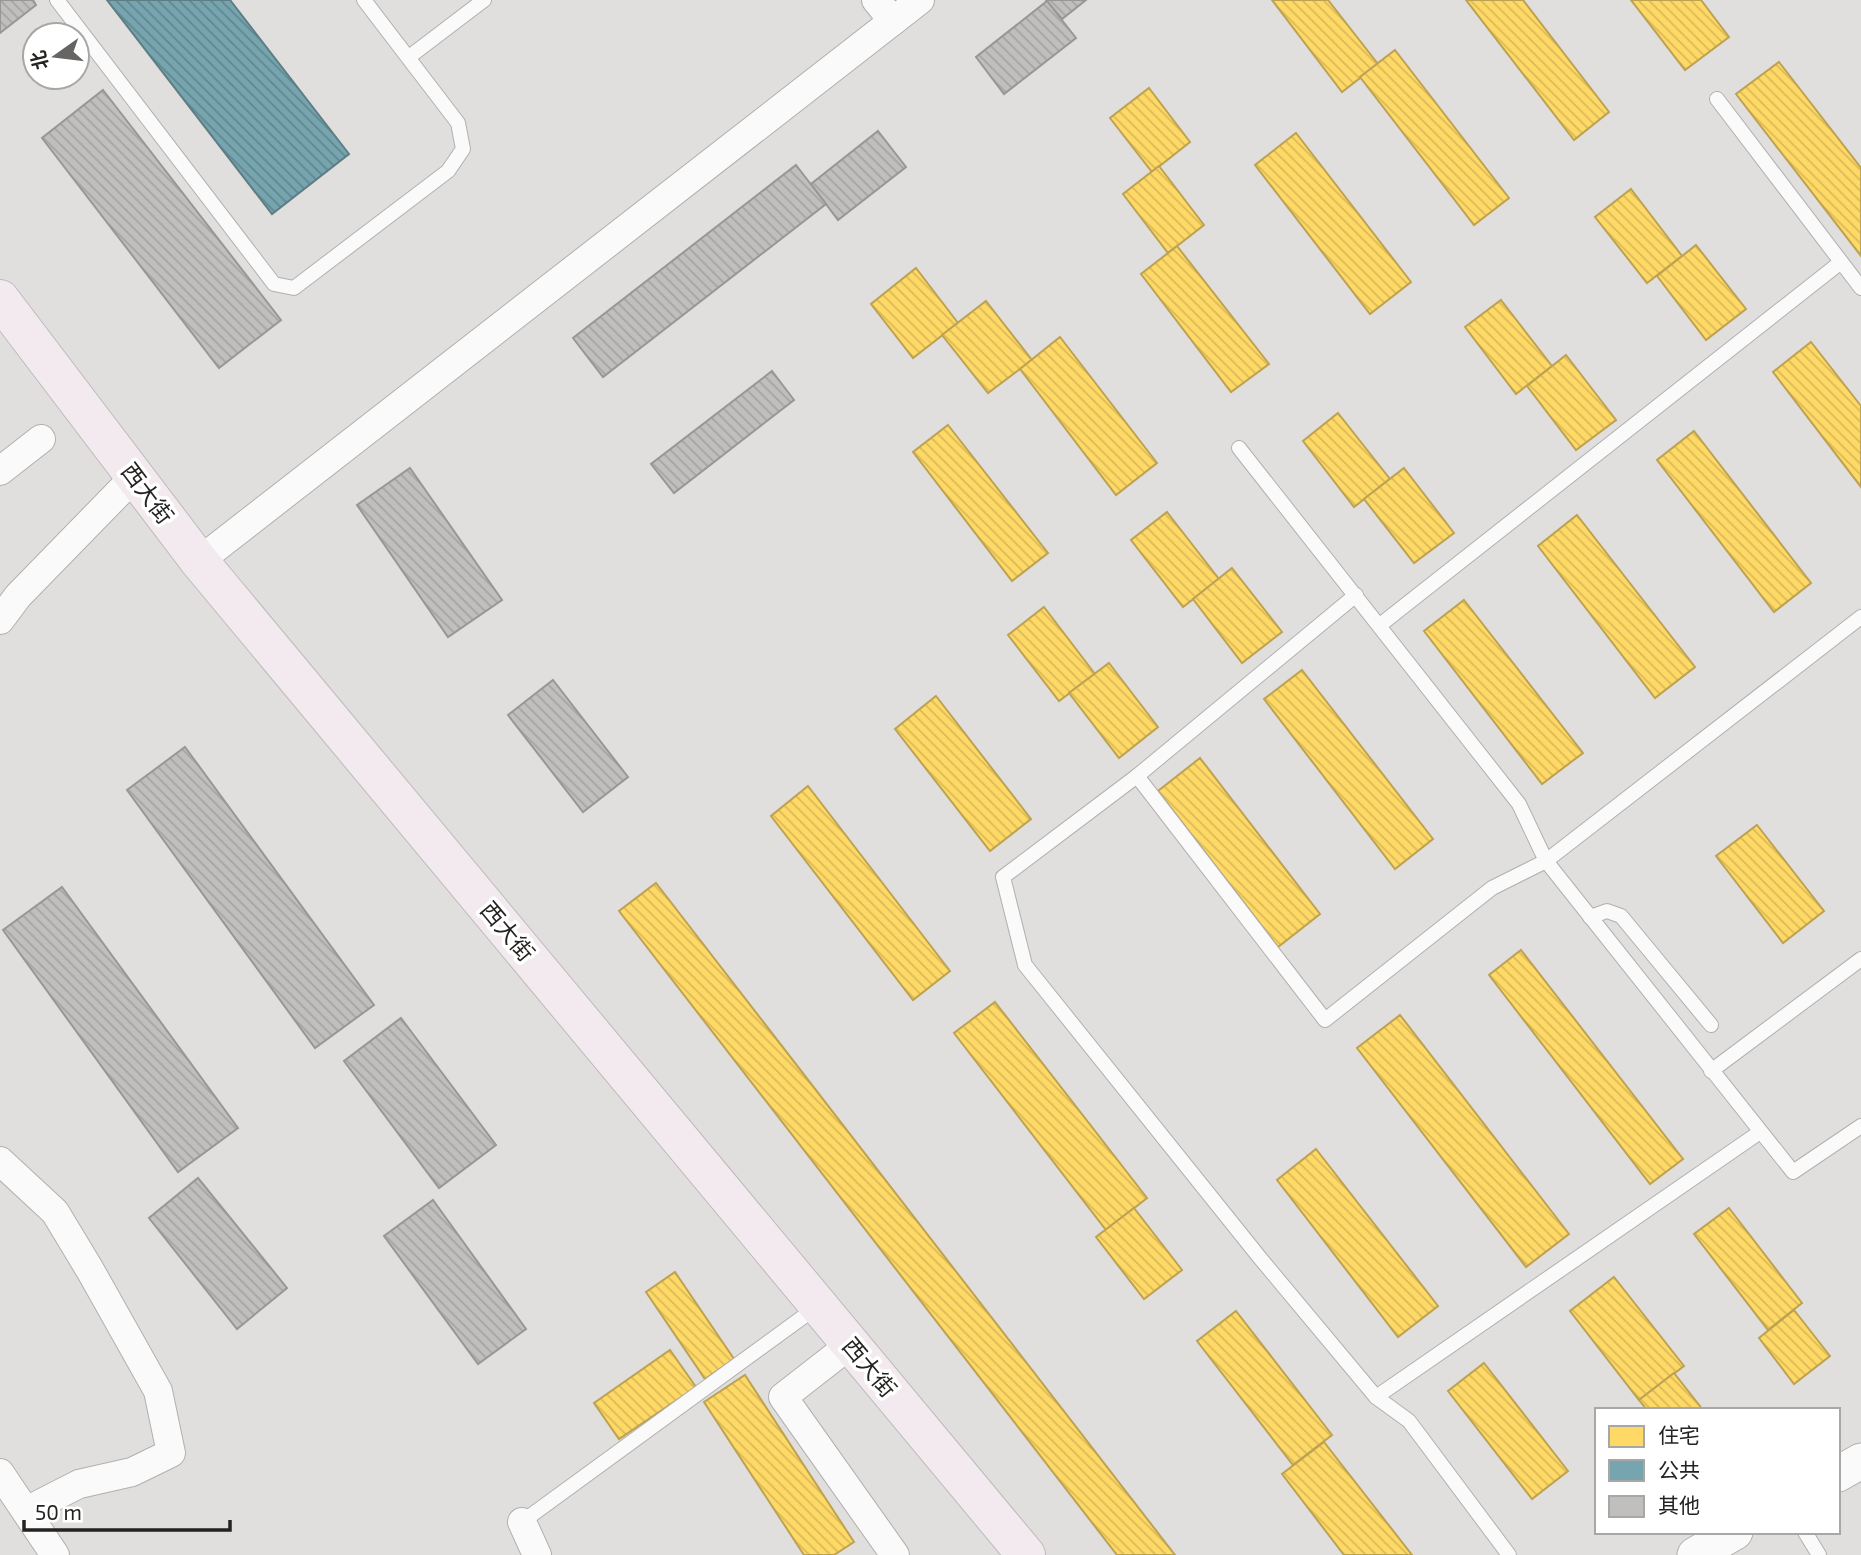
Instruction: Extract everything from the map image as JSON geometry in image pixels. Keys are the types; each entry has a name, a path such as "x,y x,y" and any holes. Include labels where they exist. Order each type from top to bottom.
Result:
{"highway":[{"name":"西大街","path":"0,299 199,561 1026,1555"}],"street":[{"path":"199,561 884,10 920,0"},
{"path":"0,471 41,439"},
{"path":"0,620 18,596 135,476"},
{"path":"0,1161 55,1212 90,1270 158,1391 171,1453 132,1472 79,1484 26,1511"},
{"path":"851,1344 783,1397 895,1555"},
{"path":"1840,1473 1861,1461"},
{"path":"0,1473 55,1555"},
{"path":"522,1522 537,1555"},
{"path":"1695,1555 1732,1534"}],"lane":[{"path":"57,0 274,284 294,288 448,172 463,149 457,123 364,0"},
{"path":"409,57 484,0"},
{"path":"1717,99 1861,288"},
{"path":"1380,625 1841,262"},
{"path":"1239,448 1520,804 1546,861 1793,1172 1861,1126"},
{"path":"1356,595 1137,776 1003,877 1025,965 1260,1258 1376,1397 1409,1420 1509,1555"},
{"path":"1137,776 1325,1020 1492,888 1546,861 1861,617"},
{"path":"1590,917 1607,911 1621,916 1711,1026"},
{"path":"1711,1071 1861,959"},
{"path":"1376,1397 1760,1132"},
{"path":"522,1522 819,1306"},
{"path":"1806,1534 1819,1555"}],"building: 住宅":[{"path":"1272,0 1328,0 1378,64 1342,92"},
{"path":"1466,0 1523,0 1609,112 1574,140"},
{"path":"1631,0 1701,0 1729,37 1685,70"},
{"path":"1395,50 1509,198 1474,225 1360,77"},
{"path":"1779,62 1861,168 1861,256 1736,94"},
{"path":"1149,88 1190,142 1152,172 1110,118"},
{"path":"1296,133 1411,282 1370,314 1255,165"},
{"path":"1159,166 1204,225 1168,253 1123,194"},
{"path":"1631,189 1682,256 1647,283 1595,217"},
{"path":"1696,245 1746,309 1706,340 1657,276"},
{"path":"1177,246 1269,364 1231,392 1141,274"},
{"path":"916,268 958,323 913,358 871,304"},
{"path":"1501,300 1552,366 1516,394 1465,327"},
{"path":"986,301 1032,360 988,393 942,335"},
{"path":"1060,337 1157,463 1116,495 1020,369"},
{"path":"1811,342 1861,406 1861,487 1773,372"},
{"path":"1566,355 1616,420 1576,450 1527,386"},
{"path":"1338,413 1390,479 1354,507 1303,441"},
{"path":"948,425 1048,553 1012,581 913,452"},
{"path":"1694,431 1811,583 1774,612 1657,460"},
{"path":"1404,468 1454,533 1414,563 1364,499"},
{"path":"1167,512 1219,579 1183,607 1131,540"},
{"path":"1577,515 1695,667 1655,698 1538,546"},
{"path":"1232,568 1282,632 1242,663 1193,599"},
{"path":"1464,600 1583,753 1542,784 1424,631"},
{"path":"1044,607 1095,674 1059,701 1008,635"},
{"path":"1109,663 1158,727 1119,758 1069,693"},
{"path":"1302,670 1433,839 1395,869 1264,699"},
{"path":"936,696 1031,819 990,851 895,729"},
{"path":"1200,758 1320,914 1278,947 1158,791"},
{"path":"808,786 950,971 913,1000 771,816"},
{"path":"1757,825 1824,911 1783,943 1716,856"},
{"path":"656,883 1175,1555 1117,1555 619,911"},
{"path":"1521,950 1683,1159 1650,1184 1489,975"},
{"path":"995,1002 1147,1198 1106,1230 954,1033"},
{"path":"1400,1015 1569,1234 1526,1267 1357,1048"},
{"path":"1316,1149 1438,1306 1398,1337 1277,1180"},
{"path":"1134,1208 1182,1270 1144,1299 1096,1237"},
{"path":"1729,1208 1802,1303 1768,1330 1694,1234"},
{"path":"675,1272 734,1359 705,1379 646,1292"},
{"path":"1614,1277 1684,1366 1639,1400 1570,1311"},
{"path":"1794,1310 1830,1356 1794,1384 1759,1338"},
{"path":"1236,1311 1332,1435 1293,1465 1197,1341"},
{"path":"670,1350 696,1387 619,1439 594,1403"},
{"path":"1484,1363 1568,1471 1532,1499 1448,1391"},
{"path":"1674,1373 1701,1408 1645,1408 1639,1400"},
{"path":"745,1375 854,1542 834,1555 804,1555 704,1402"},
{"path":"1324,1442 1412,1555 1344,1555 1282,1474"}],"building: 公共":[{"path":"107,0 230,0 349,154 272,214"}],"building: 其他":[{"path":"0,0 33,0 36,5 0,33"},
{"path":"1046,0 1086,0 1062,19"},
{"path":"1047,1 1076,38 1004,94 976,57"},
{"path":"103,90 281,320 219,368 42,138"},
{"path":"878,131 906,167 838,220 811,184"},
{"path":"796,165 826,204 603,377 573,338"},
{"path":"772,371 794,400 674,493 651,464"},
{"path":"410,468 502,600 448,637 357,505"},
{"path":"553,680 628,777 583,812 508,715"},
{"path":"185,747 374,1005 315,1048 127,790"},
{"path":"62,887 238,1128 178,1172 3,930"},
{"path":"401,1018 496,1145 439,1188 344,1061"},
{"path":"198,1178 287,1288 237,1329 149,1218"},
{"path":"433,1200 526,1329 478,1364 384,1236"}]}
